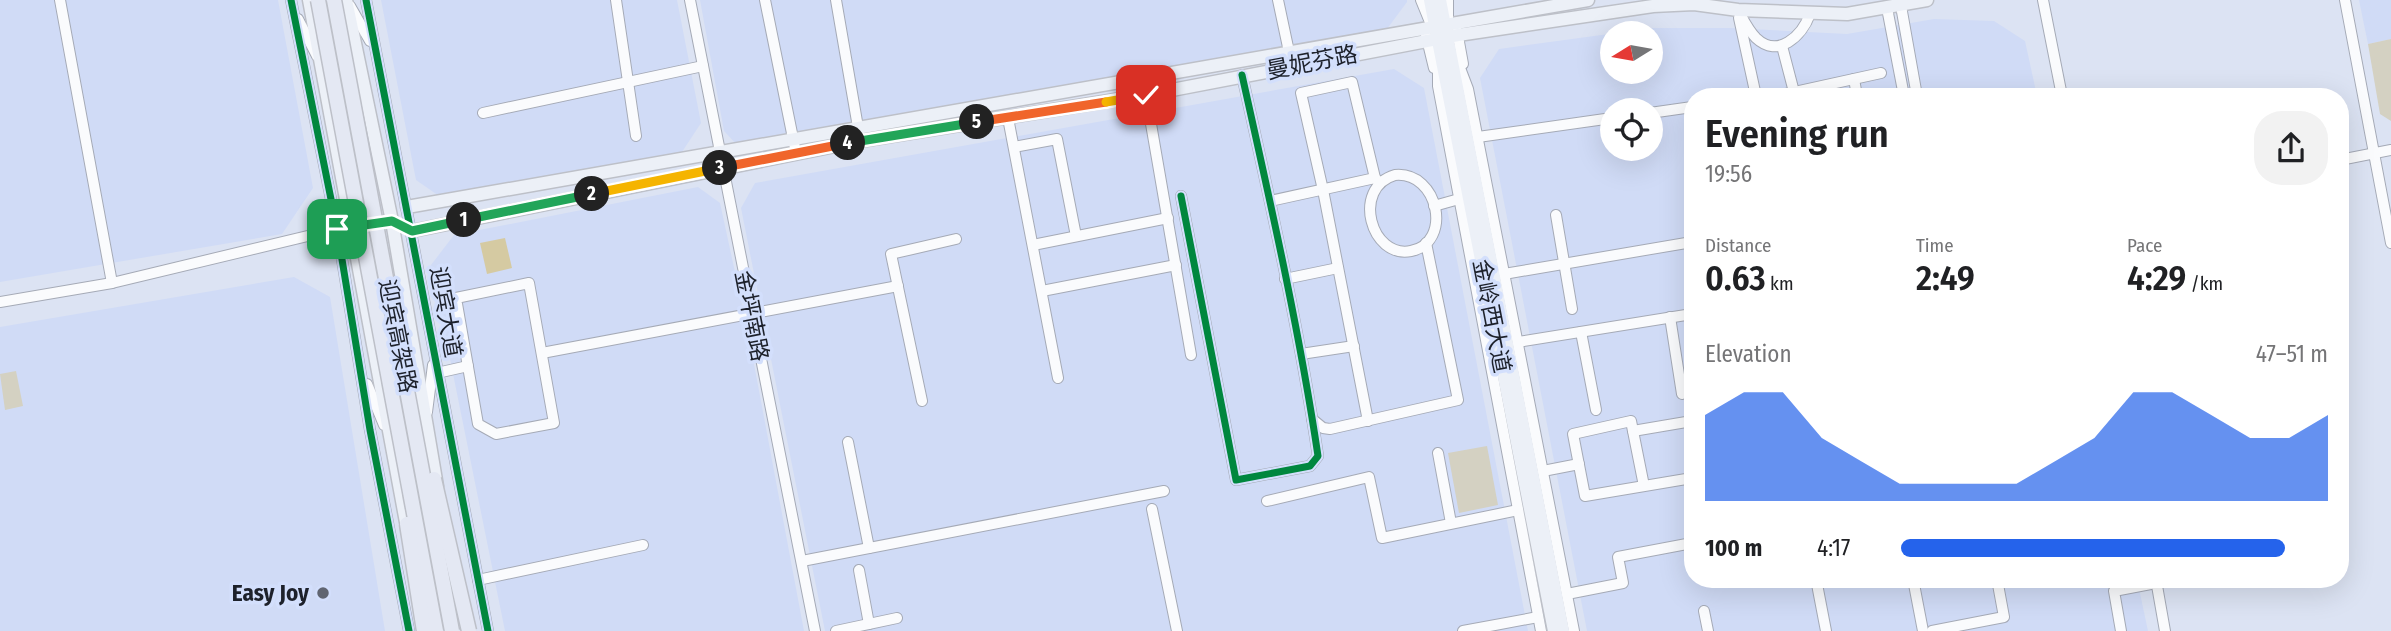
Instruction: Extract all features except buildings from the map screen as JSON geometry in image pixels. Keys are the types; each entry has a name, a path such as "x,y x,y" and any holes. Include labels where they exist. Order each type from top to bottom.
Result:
{"highway":[{"name":"迎宾高架路","path":"318,0 436,631"},
{"name":"迎宾高架路","path":"334,0 396,319 452,631"},
{"path":"396,319 469,631"},
{"path":"379,325 425,631"}],"main road":[{"path":"309,0 425,631"},
{"name":"迎宾大道","path":"346,0 392,221 462,631"},
{"name":"金岭西大道","path":"1430,0 1441,31 1563,631"},
{"name":"金岭西大道","path":"1440,0 1441,31 1554,631"},
{"name":"曼妮芬路","path":"407,207 793,139 1008,117 1146,95 1292,66 1587,0"},
{"name":"曼妮芬路","path":"412,231 796,153 859,134 1289,52 1653,6 1694,4 1738,10 1847,14 1927,0"}],"street":[{"path":"60,0 112,283"},
{"path":"346,0 376,51"},
{"name":"迎宾大道","path":"366,0 488,631"},
{"path":"615,0 636,136"},
{"name":"金坪南路","path":"690,0 815,631"},
{"path":"765,0 796,153"},
{"path":"836,0 859,134"},
{"path":"1278,0 1292,66"},
{"path":"1420,0 1441,31 1468,89 1574,631"},
{"path":"1450,0 1441,31 1438,86 1541,631"},
{"path":"2043,0 2060,88"},
{"path":"2345,0 2391,243"},
{"path":"292,5 320,62"},
{"path":"292,5 337,229 409,631"},
{"path":"1901,6 1916,88"},
{"path":"1887,8 1903,88"},
{"path":"1738,10 1758,40 1773,46 1782,46 1801,32 1810,14"},
{"path":"1738,10 1754,88"},
{"path":"1782,46 1793,88"},
{"path":"483,113 703,66"},
{"path":"1812,88 1881,74"},
{"path":"1181,196 1236,480 1310,466 1318,456 1301,354 1242,75"},
{"path":"1854,79 1856,88"},
{"path":"1270,201 1323,190 1377,181 1395,175 1413,177 1423,184 1434,206 1435,227 1426,243 1413,251 1390,248 1381,240 1375,229 1369,208 1377,181 1352,82 1301,93 1323,190 1368,421"},
{"path":"1146,95 1191,355"},
{"path":"1663,111 1684,108"},
{"path":"1008,117 1058,378"},
{"path":"1478,138 1600,120"},
{"path":"1014,147 1057,139 1076,236"},
{"path":"2349,158 2391,150"},
{"path":"1434,206 1459,199"},
{"path":"392,221 407,207"},
{"path":"1556,215 1572,309"},
{"path":"1033,245 1168,218"},
{"path":"0,302 112,283 351,226 392,221 412,231"},
{"path":"922,401 891,254 956,239"},
{"path":"1312,419 1323,428 1330,429 1458,400 1426,243"},
{"path":"1504,274 1684,243"},
{"path":"1042,291 1176,265"},
{"path":"1285,279 1338,268"},
{"path":"529,282 542,353 554,423 496,434 478,424 456,298 529,282"},
{"path":"542,353 898,286"},
{"path":"1517,342 1684,315"},
{"path":"1670,317 1682,394"},
{"path":"1581,332 1596,410"},
{"path":"1301,354 1354,346"},
{"path":"426,423 434,355"},
{"path":"437,373 468,366"},
{"path":"360,367 390,438"},
{"path":"1644,486 1631,421 1573,434 1585,495 1644,486 1684,479"},
{"path":"1633,431 1684,422"},
{"path":"848,442 869,548"},
{"path":"1438,453 1451,523"},
{"path":"1543,471 1578,464"},
{"path":"1267,501 1369,477 1382,538 1518,510"},
{"path":"802,561 1164,491"},
{"path":"1152,509 1177,631"},
{"path":"478,580 643,545"},
{"path":"1567,594 1623,583 1618,557 1684,545"},
{"path":"859,570 869,624"},
{"path":"1818,588 1826,631"},
{"path":"1915,588 1923,631"},
{"path":"1932,631 2004,617 1999,588"},
{"path":"2120,631 2114,592 2129,588"},
{"path":"2157,588 2165,631"},
{"path":"1704,611 1708,631"},
{"path":"1463,631 1538,617"},
{"path":"836,631 897,618"}],"shaded area":[{"path":"0,0 278,0 313,188 282,234 0,282"},
{"path":"381,0 677,0 701,123 682,152 442,198 416,180"},
{"path":"700,0 1407,2 1384,33 738,146 724,131"},
{"path":"2359,0 2391,0 2391,39 2368,44"},
{"path":"1934,19 1994,21 2025,41 2035,88 1684,88 1684,588 2139,588 2148,631 1587,631 1480,78 1499,49 1600,36 1600,84 1663,84 1663,28 1730,28 1847,34"},
{"path":"2391,39 2391,121 2380,114 2368,44"},
{"path":"1394,69 1424,88 1528,631 825,631 741,208 755,183"},
{"path":"698,187 720,203 748,332 804,631 505,631 431,265 454,235"},
{"path":"505,238 512,268 487,274 480,243"},
{"path":"294,277 330,297 385,631 0,631 0,327"},
{"path":"16,371 23,406 5,410 0,374"},
{"path":"1487,446 1498,505 1459,513 1448,453"}],"cycle path":[{"path":"291,0 337,229 370,430 409,631"},
{"path":"366,0 488,631"},
{"path":"1181,196 1236,480 1310,466 1318,456 1302,360 1242,75"}],"place":[{"name":"Easy Joy","path":"323,593"}],"route":[{"path":"337,229 392,221 412,231 860,141 1146,95"}]}
